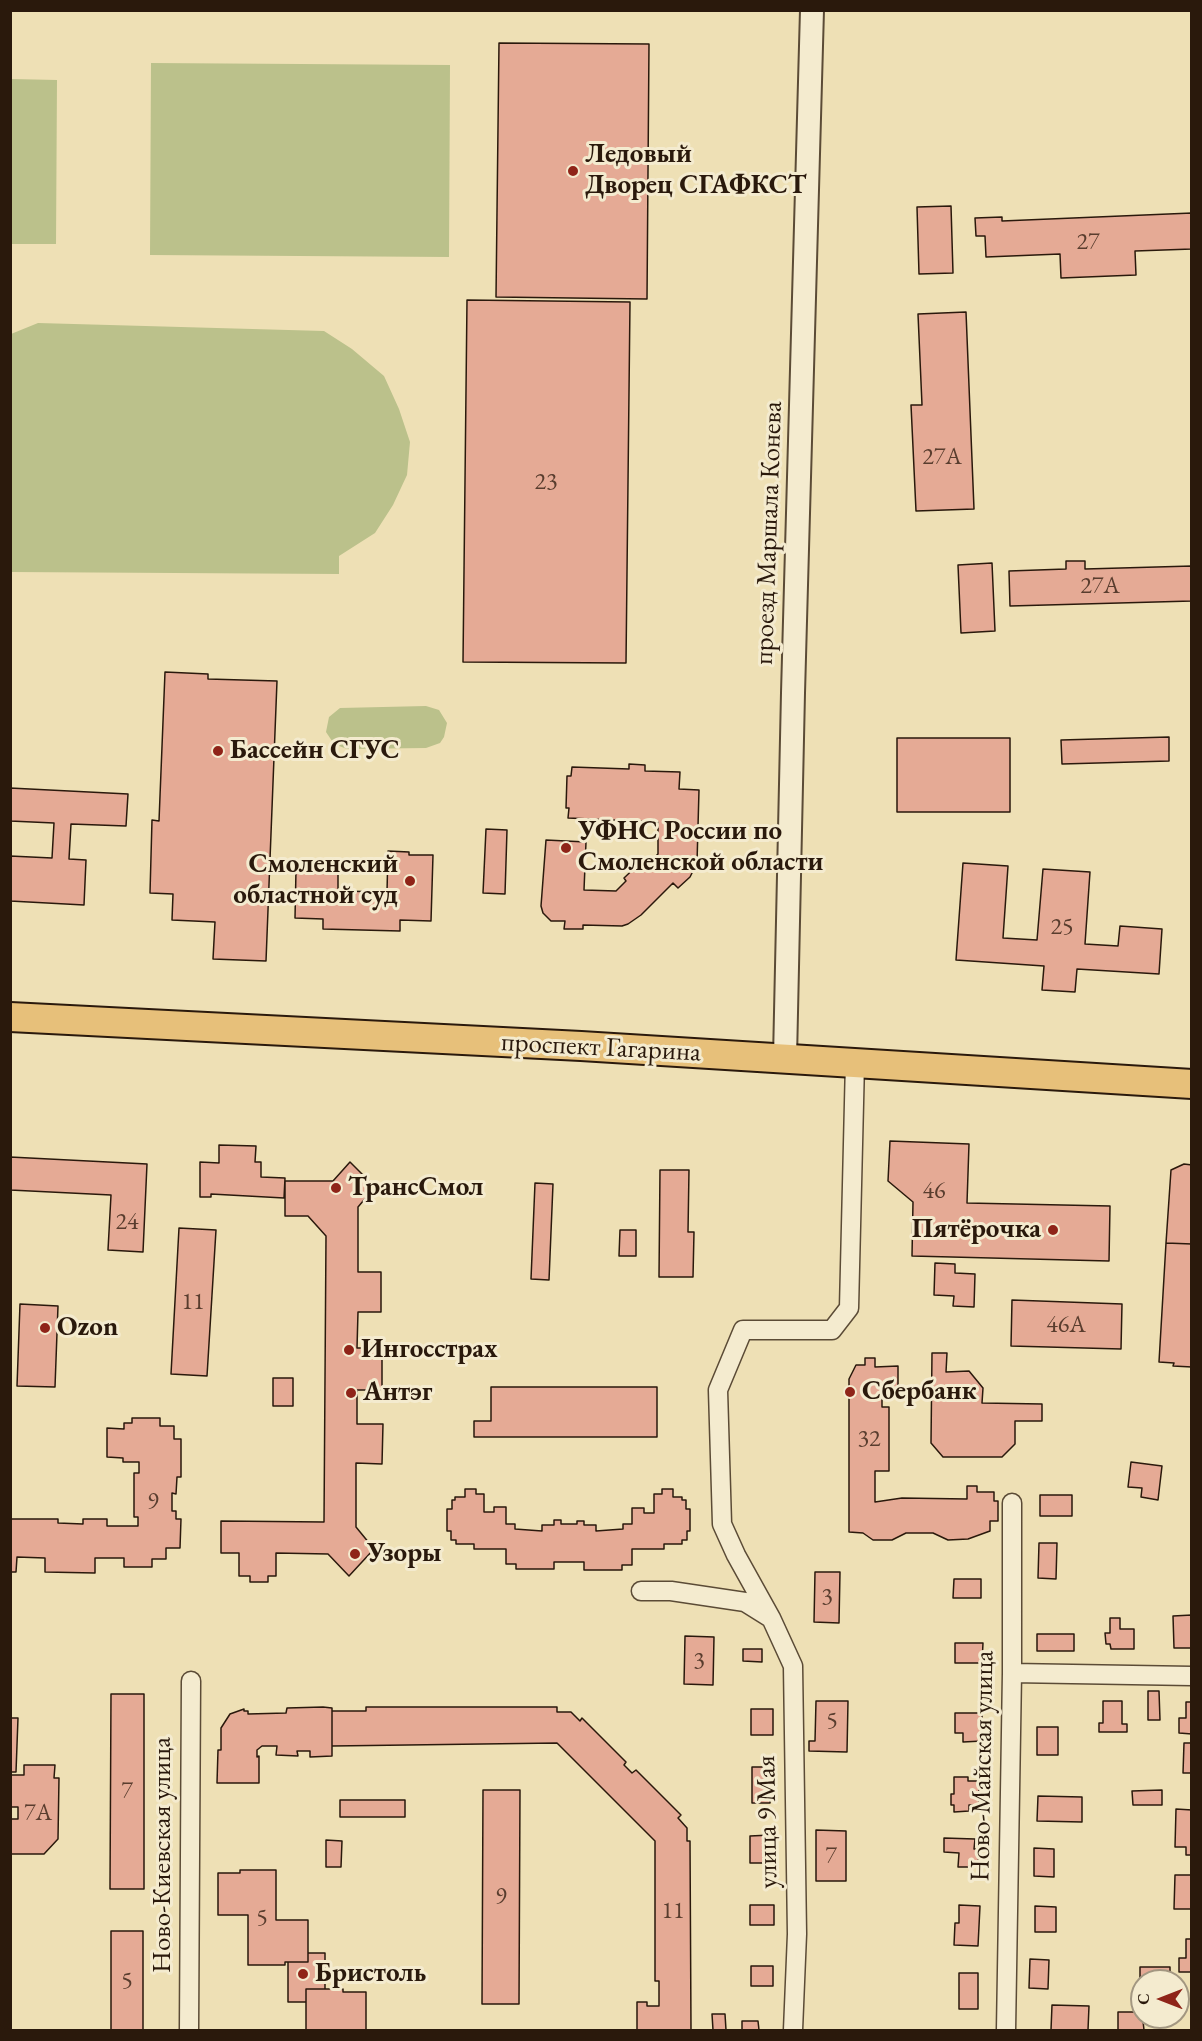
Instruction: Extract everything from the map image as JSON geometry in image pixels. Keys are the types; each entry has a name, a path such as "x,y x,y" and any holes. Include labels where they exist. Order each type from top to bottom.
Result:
{"main road":[{"name":"проспект Гагарина","path":"10,1017 785,1058 1191,1084"}],"street":[{"name":"проезд Маршала Конева","path":"785,1058 812,10"},
{"name":"улица 9 Мая","path":"794,2031 797,1934 793,1666 722,1524 718,1390 743,1330 832,1330 849,1308 855,1062"},
{"name":"Ново-Майская улица","path":"1006,2031 1012,1672 1012,1503"},
{"path":"640,1591 671,1592 745,1602 771,1618"},
{"path":"1012,1672 1191,1676"},
{"name":"Ново-Киевская улица","path":"189,2031 191,1681"}],"green space":[{"path":"151,63 450,65 449,257 150,255"},
{"path":"11,79 57,80 56,244 11,244"},
{"path":"38,323 324,331 352,349 384,376 399,409 410,442 407,475 393,505 375,533 339,556 339,574 11,572 11,334"},
{"path":"426,706 439,710 447,723 440,743 426,748 347,749 334,744 326,732 329,717 340,708"}],"building":[{"name":"Ледовый Дворец СГАФКСТ","path":"499,43 649,44 647,299 496,297"},
{"path":"951,206 953,273 919,274 917,207"},
{"path":"1192,213 1192,249 1135,251 1136,275 1061,278 1060,254 986,257 985,236 976,236 975,218 1002,217 1002,221"},
{"path":"467,300 630,302 626,663 463,662"},
{"path":"966,312 974,509 916,511 911,405 922,405 918,314"},
{"path":"1066,561 1085,561 1085,569 1192,566 1192,601 1010,606 1009,571 1066,569"},
{"path":"992,563 995,631 961,633 958,565"},
{"name":"Бассейн СГУС","path":"165,672 208,674 208,679 277,681 266,961 213,959 215,922 172,920 173,894 150,893 152,820 159,821"},
{"path":"1169,737 1169,761 1062,764 1061,740"},
{"path":"897,738 1010,738 1010,812 897,812"},
{"name":"УФНС России по Смоленской области","path":"629,764 645,765 645,771 680,772 679,789 699,790 697,863 690,877 678,888 673,883 641,915 628,924 622,926 583,925 583,929 564,929 565,921 551,921 543,913 541,906 546,840 586,842 584,890 616,891 626,881 624,878 643,860 647,864 658,854 658,822 568,818 567,776 571,776 572,767 629,769"},
{"path":"10,788 128,794 126,826 71,824 69,859 86,860 84,905 10,901 10,856 52,858 54,823 10,821"},
{"path":"486,829 507,830 505,894 483,893"},
{"name":"Смоленский областной суд","path":"388,851 409,852 409,855 433,855 431,921 400,920 400,931 323,929 323,919 295,918 296,870 317,871 317,864 338,865 338,891 387,892"},
{"path":"963,863 1008,866 1003,938 1037,940 1043,869 1090,872 1085,944 1118,946 1120,926 1162,929 1159,974 1077,969 1075,992 1042,990 1044,966 956,960"},
{"path":"890,1141 969,1144 967,1203 1110,1206 1109,1261 912,1256 913,1202 888,1181"},
{"path":"219,1145 256,1146 255,1162 261,1162 261,1177 285,1178 284,1198 211,1194 211,1197 200,1197 200,1162 219,1163"},
{"path":"10,1157 147,1164 143,1252 108,1250 111,1195 10,1190"},
{"path":"350,1162 375,1187 358,1207 358,1272 381,1272 381,1312 358,1312 357,1348 382,1348 382,1390 357,1390 357,1424 383,1424 382,1464 356,1463 356,1527 374,1549 349,1576 328,1554 276,1553 276,1576 268,1576 268,1582 250,1582 250,1576 239,1576 239,1553 221,1553 221,1521 324,1522 326,1236 308,1216 285,1216 285,1181 333,1181"},
{"path":"1184,1164 1192,1165 1192,1244 1166,1243 1171,1170"},
{"path":"660,1170 689,1170 688,1232 694,1232 693,1277 659,1277"},
{"path":"535,1183 553,1184 549,1280 531,1279"},
{"path":"179,1228 216,1230 207,1376 171,1374"},
{"path":"620,1230 636,1230 636,1256 619,1256"},
{"path":"1166,1243 1192,1244 1192,1367 1173,1366 1174,1363 1159,1362"},
{"path":"935,1263 955,1264 955,1273 975,1274 974,1307 953,1306 954,1296 934,1295"},
{"path":"1012,1300 1122,1304 1121,1349 1011,1346"},
{"path":"20,1304 58,1306 55,1387 17,1386"},
{"path":"932,1353 947,1353 946,1372 969,1371 983,1388 982,1403 1042,1404 1042,1421 1015,1421 1015,1444 1002,1457 943,1457 931,1443"},
{"path":"865,1358 875,1358 875,1367 898,1366 898,1390 882,1390 882,1407 889,1407 889,1471 875,1471 875,1502 902,1498 967,1499 967,1486 977,1486 977,1492 994,1492 994,1501 998,1501 998,1521 990,1521 990,1531 968,1539 948,1540 933,1533 906,1533 892,1540 873,1540 863,1533 849,1532 849,1379 856,1365 865,1365"},
{"path":"273,1378 293,1378 293,1406 273,1406"},
{"path":"491,1387 657,1387 657,1437 474,1437 474,1421 491,1421"},
{"path":"132,1418 160,1418 160,1426 174,1426 174,1439 181,1439 181,1477 177,1477 176,1494 172,1493 172,1511 176,1511 176,1519 181,1519 180,1548 166,1548 166,1559 152,1559 152,1567 124,1567 124,1558 95,1558 95,1573 45,1572 45,1558 17,1557 16,1572 10,1572 10,1519 58,1519 58,1523 83,1524 83,1519 107,1519 107,1526 138,1526 138,1517 134,1517 134,1473 139,1473 139,1462 123,1462 123,1458 107,1457 107,1428 124,1429 124,1423 132,1423"},
{"path":"1131,1462 1162,1466 1158,1500 1141,1497 1142,1488 1128,1487"},
{"path":"465,1489 476,1489 476,1494 484,1494 484,1512 494,1512 494,1507 506,1507 506,1524 515,1524 515,1529 542,1531 542,1525 554,1525 554,1520 561,1520 561,1524 577,1524 577,1521 584,1521 584,1525 596,1525 596,1531 623,1529 623,1524 632,1524 632,1508 644,1508 644,1513 654,1513 654,1494 662,1494 662,1489 673,1489 673,1497 682,1497 682,1500 686,1500 686,1509 690,1509 690,1531 687,1531 687,1540 682,1540 682,1544 664,1544 664,1549 632,1549 632,1565 622,1565 622,1570 584,1570 584,1562 554,1562 554,1569 516,1569 516,1564 506,1564 506,1549 474,1549 474,1544 456,1544 456,1540 451,1540 451,1531 447,1531 447,1509 452,1509 452,1500 455,1500 455,1497 465,1497"},
{"path":"1040,1495 1072,1495 1072,1516 1040,1516"},
{"path":"1039,1543 1057,1543 1056,1579 1038,1578"},
{"path":"815,1572 840,1572 839,1623 814,1622"},
{"path":"954,1579 981,1579 981,1598 953,1598"},
{"path":"1192,1615 1192,1648 1174,1648 1173,1616"},
{"path":"1110,1618 1120,1618 1120,1629 1134,1629 1134,1649 1111,1649 1110,1644 1106,1644 1105,1633 1110,1633"},
{"path":"1037,1634 1074,1634 1074,1651 1037,1651"},
{"path":"685,1636 714,1637 713,1685 684,1684"},
{"path":"955,1643 983,1643 982,1663 955,1663"},
{"path":"743,1649 762,1649 762,1662 743,1661"},
{"path":"1148,1691 1159,1691 1160,1720 1148,1720"},
{"path":"111,1694 144,1694 144,1889 110,1889"},
{"path":"816,1701 848,1701 847,1752 809,1751 809,1741 815,1741"},
{"path":"1103,1701 1122,1701 1122,1724 1127,1724 1127,1732 1099,1732 1099,1723 1103,1723"},
{"path":"1186,1702 1192,1702 1192,1734 1179,1733 1179,1718 1186,1718"},
{"path":"366,1707 557,1707 557,1712 571,1712 580,1721 582,1718 626,1762 624,1765 632,1773 636,1770 681,1815 678,1818 687,1828 687,1841 690,1841 691,2030 637,2030 637,2002 647,2002 647,2006 659,2006 659,1981 655,1981 655,1841 557,1743 332,1746 332,1711 366,1711"},
{"path":"287,1708 332,1708 332,1756 310,1757 310,1751 297,1751 298,1756 276,1755 277,1746 262,1746 257,1750 259,1783 217,1783 221,1728 230,1714 244,1709 248,1711 248,1714 286,1713"},
{"path":"751,1709 773,1709 773,1735 751,1735"},
{"path":"955,1713 982,1713 982,1741 963,1742 963,1733 955,1733"},
{"path":"10,1718 18,1718 16,1772 10,1772"},
{"path":"1037,1727 1058,1727 1058,1755 1037,1755"},
{"path":"1184,1743 1192,1743 1192,1773 1183,1773"},
{"path":"24,1765 55,1765 54,1778 59,1778 58,1839 44,1854 10,1854 10,1819 18,1819 18,1807 10,1807 10,1775 24,1775"},
{"path":"752,1767 770,1767 770,1803 752,1803"},
{"path":"954,1777 968,1777 968,1781 979,1781 979,1805 969,1805 969,1811 954,1812 954,1805 951,1805 951,1794 954,1794"},
{"path":"483,1790 520,1790 519,2004 482,2004"},
{"path":"1162,1790 1162,1805 1133,1805 1132,1791"},
{"path":"1038,1796 1082,1797 1082,1822 1037,1821"},
{"path":"340,1800 405,1800 405,1817 340,1817"},
{"path":"1176,1809 1192,1810 1192,1855 1186,1855 1186,1847 1175,1847"},
{"path":"816,1830 846,1831 846,1881 816,1881"},
{"path":"771,1835 771,1863 750,1863 750,1836"},
{"path":"944,1838 975,1839 974,1849 979,1849 978,1867 958,1867 959,1853 944,1852"},
{"path":"326,1840 342,1841 341,1867 326,1867"},
{"path":"1034,1848 1054,1849 1054,1877 1034,1876"},
{"path":"240,1870 276,1870 276,1920 308,1920 308,1962 285,1962 285,1965 248,1965 248,1915 218,1915 218,1873 240,1873"},
{"path":"1175,1875 1192,1875 1192,1909 1174,1909"},
{"path":"750,1905 774,1905 774,1925 750,1925"},
{"path":"959,1905 980,1906 978,1946 954,1945 955,1923 959,1923"},
{"path":"1035,1906 1056,1907 1056,1932 1035,1932"},
{"path":"111,1931 143,1931 143,2030 111,2030"},
{"path":"1186,1939 1192,1939 1192,1972 1190,1969 1179,1969 1179,1958 1186,1958"},
{"path":"308,1953 325,1953 325,1989 306,1989 306,2002 288,2002 288,1962 308,1962"},
{"path":"1030,1959 1049,1960 1048,1989 1029,1988"},
{"path":"751,1966 773,1966 773,1986 751,1986"},
{"path":"1140,1967 1170,1967 1170,1969 1140,1969"},
{"path":"959,1973 978,1973 978,2009 959,2009"},
{"path":"306,1989 343,1989 343,1992 366,1992 366,2030 306,2030"},
{"path":"1052,2005 1089,2006 1088,2030 1051,2030"},
{"path":"1118,2012 1130,2012 1130,2029 1144,2030 1118,2030"},
{"path":"712,2014 725,2014 726,2030 713,2030"},
{"path":"742,2021 758,2021 759,2030 742,2030"}],"place":[{"name":"Ледовый Дворец СГАФКСТ","path":"573,171"},
{"name":"Бассейн СГУС","path":"218,751"},
{"name":"УФНС России по Смоленской области","path":"566,848"},
{"name":"Смоленский областной суд","path":"410,881"},
{"name":"ТрансСмол","path":"336,1188"},
{"name":"Пятёрочка","path":"1053,1230"},
{"name":"Ozon","path":"45,1328"},
{"name":"Ингосстрах","path":"349,1350"},
{"name":"Сбербанк","path":"850,1392"},
{"name":"Антэг","path":"351,1393"},
{"name":"Узоры","path":"355,1554"},
{"name":"Бристоль","path":"303,1974"}]}
